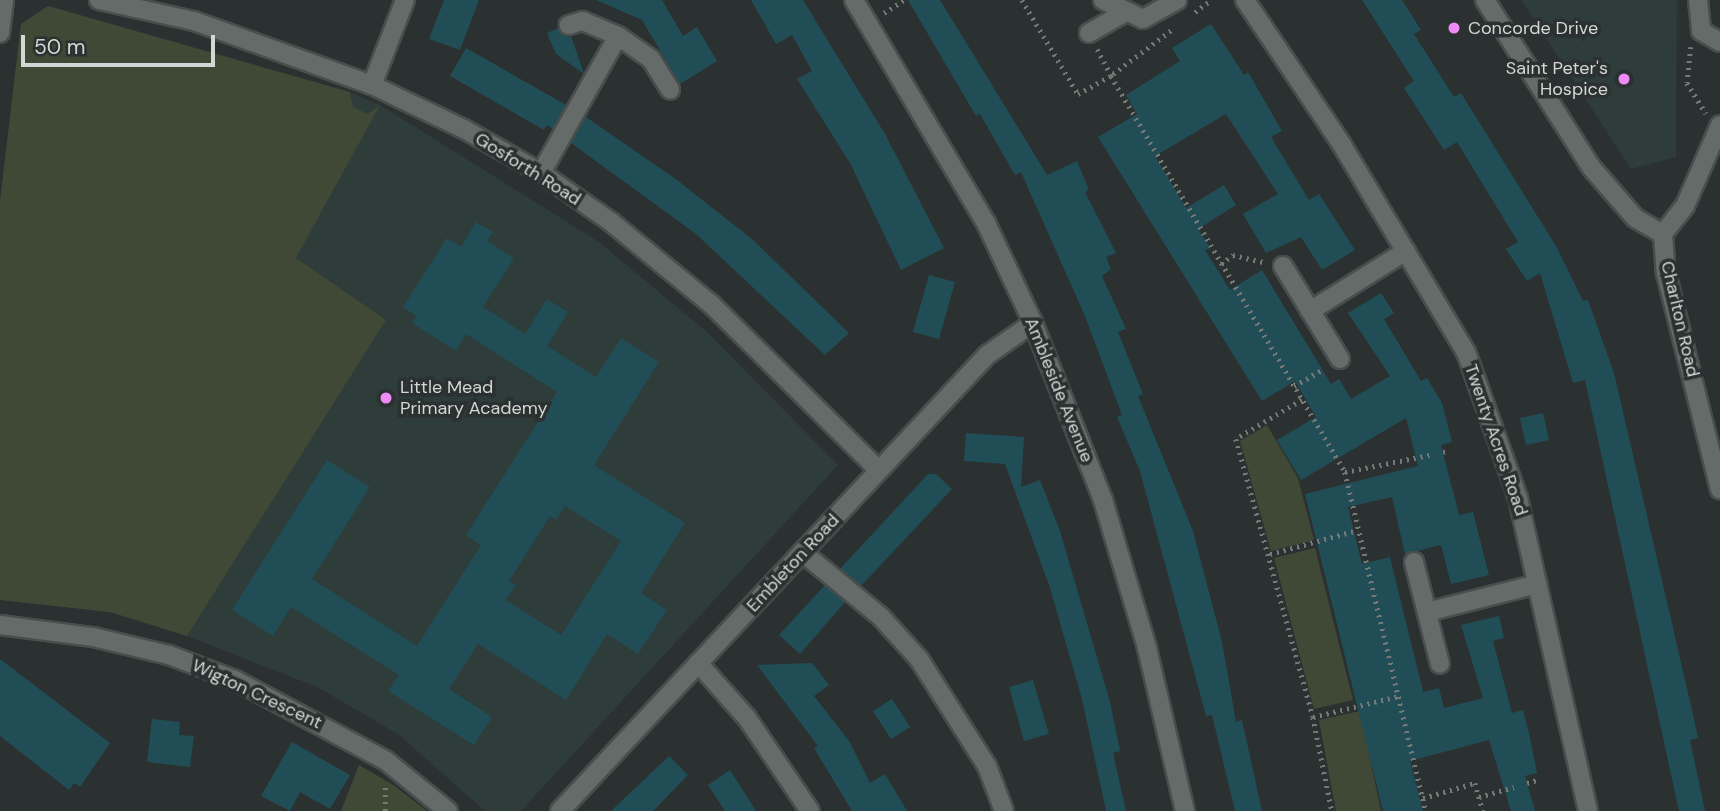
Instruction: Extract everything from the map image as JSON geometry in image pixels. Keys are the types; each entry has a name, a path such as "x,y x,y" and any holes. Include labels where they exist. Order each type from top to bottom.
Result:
{"street":[{"path":"0,33 4,0"},
{"name":"Gosforth Road","path":"99,0 194,22 372,85 541,173 611,222 711,304 879,470"},
{"path":"372,85 405,0"},
{"name":"Ambleside Avenue","path":"854,0 986,223 1033,323 1103,500 1147,648 1185,811"},
{"path":"1103,0 1124,13 1149,18 1177,0"},
{"name":"Twenty Acres Road","path":"1245,0 1342,145 1466,352 1518,498 1588,811"},
{"path":"1485,0 1591,167 1635,218 1663,234 1685,206 1720,125"},
{"path":"1698,0 1701,31 1720,42"},
{"path":"1089,33 1124,13"},
{"path":"569,25 582,21 618,36 651,60 670,90"},
{"path":"541,173 618,36"},
{"name":"Charlton Road","path":"1663,234 1666,273 1720,489"},
{"path":"1310,311 1406,251"},
{"path":"1283,266 1340,359"},
{"name":"Embleton Road","path":"559,811 987,355 1033,323"},
{"path":"803,552 881,617 919,659 987,766 1004,811"},
{"path":"1414,562 1440,664"},
{"path":"1427,612 1538,583"},
{"name":"Wigton Crescent","path":"0,625 93,637 169,655 235,680 385,760 448,811"},
{"path":"698,663 747,718 810,811"}],"path":[{"path":"1022,0 1078,94 1111,76 1181,23"},
{"path":"1191,15 1211,0"},
{"path":"1701,31 1689,54 1688,83 1700,107 1720,125"},
{"path":"1089,33 1111,76 1345,472 1426,811"},
{"path":"1221,264 1233,255 1283,266"},
{"path":"1294,386 1340,359"},
{"path":"1302,400 1237,439 1313,717 1332,811"},
{"path":"1345,472 1429,455"},
{"path":"1270,554 1358,530"},
{"path":"1313,717 1399,696"},
{"path":"1527,783 1537,780"},
{"path":"1423,798 1475,783 1483,811"},
{"path":"1479,797 1514,787"}],"shaded area":[{"name":"Saint Peter's Hospice","path":"1521,0 1677,0 1676,157 1631,169"},
{"name":"Little Mead Primary Academy","path":"48,6 350,92 380,105 599,242 707,332 838,465 521,811 485,811 398,734 317,687 187,636 110,612 0,600 0,201 21,24"}],"green space":[{"path":"48,6 350,92 353,107 368,114 380,105 296,258 386,320 187,636 110,612 0,600 0,201 21,24"},
{"path":"1267,425 1298,478 1314,540 1271,551 1240,441"},
{"path":"1315,548 1353,700 1314,709 1274,558"},
{"path":"1360,711 1381,811 1336,811 1319,720"},
{"path":"359,765 395,786 427,811 341,811"}],"building":[{"path":"444,0 479,0 460,50 429,39"},
{"path":"596,0 662,0 683,36 697,27 717,61 680,84 642,20"},
{"path":"751,0 803,0 885,134 944,248 901,270 850,163 797,79 812,71 792,35 776,44"},
{"path":"908,0 940,0 1047,175 1077,161 1089,190 1085,192 1116,253 1106,257 1111,269 1102,276 1126,329 1118,332 1143,394 1138,396 1193,531 1222,642 1236,722 1242,720 1262,811 1235,811 1212,715 1206,716 1140,471 1117,417 1122,415 1085,316 1021,172 1015,175 980,114 976,116"},
{"path":"1362,0 1402,0 1421,30 1414,34 1454,97 1461,93 1556,246 1583,301 1588,300 1614,373 1692,710 1698,738 1690,740 1705,811 1679,811 1585,380 1573,383 1540,273 1527,281 1506,249 1518,242 1457,142 1444,150 1404,88 1414,81"},
{"path":"1211,24 1244,75 1248,72 1282,131 1271,137 1309,200 1319,194 1355,250 1322,270 1301,237 1266,253 1243,214 1278,194 1226,114 1155,156 1186,208 1224,185 1236,205 1198,229 1210,248 1205,250 1230,290 1262,270 1331,384 1339,379 1351,399 1390,376 1348,313 1381,293 1394,313 1384,319 1421,381 1427,378 1442,403 1452,442 1441,445 1459,515 1473,512 1489,575 1451,584 1441,545 1405,554 1392,497 1348,507 1362,564 1390,557 1423,692 1439,688 1444,708 1483,698 1461,625 1499,616 1504,638 1493,641 1512,713 1523,710 1529,733 1537,773 1525,776 1535,811 1511,811 1489,740 1410,761 1423,811 1383,811 1305,494 1418,466 1406,418 1301,480 1277,440 1316,417 1295,381 1262,401 1098,137 1137,114 1126,95 1180,61 1172,48"},
{"path":"558,28 571,36 584,74 556,54 547,33"},
{"path":"466,48 566,105 553,129 547,125 544,130 450,76"},
{"path":"586,117 677,180 752,239 849,333 825,355 696,234 571,143"},
{"path":"476,222 493,232 487,241 514,258 483,307 525,334 547,299 568,312 547,346 596,377 621,338 659,362 594,465 685,523 641,593 667,610 638,654 607,634 566,700 478,644 449,689 492,717 474,745 388,691 399,675 291,607 273,636 232,610 327,460 370,487 312,579 417,646 481,545 466,535 557,392 466,334 456,351 412,323 416,316 403,307 447,238 461,247","holes":["565,506 621,541 561,635 506,600 516,585 509,581 550,516 556,520"]},
{"path":"929,275 955,282 939,339 913,332"},
{"path":"1543,413 1549,440 1526,445 1520,418"},
{"path":"966,433 1024,437 1021,487 1040,480 1060,531 1110,702 1120,751 1113,753 1126,811 1106,811 1082,699 1050,588 1005,464 964,461"},
{"path":"928,474 936,474 952,489 861,586 840,569"},
{"path":"825,585 845,602 800,654 779,635"},
{"path":"0,659 110,743 80,787 74,783 69,790 0,736"},
{"path":"812,663 829,685 814,696 849,741 870,783 885,774 907,811 852,811 814,748 818,746 757,665"},
{"path":"1033,680 1049,734 1024,741 1009,687"},
{"path":"892,699 910,727 891,739 873,711"},
{"path":"152,719 180,722 179,735 194,736 190,767 147,762"},
{"path":"292,742 350,775 330,809 300,792 290,811 261,796"},
{"path":"669,756 688,775 653,811 611,811"},
{"path":"730,770 756,811 725,811 708,785"}],"place":[{"name":"Concorde Drive","path":"1454,28"},
{"name":"Saint Peter's Hospice","path":"1624,79"},
{"name":"Little Mead Primary Academy","path":"386,398"}]}
